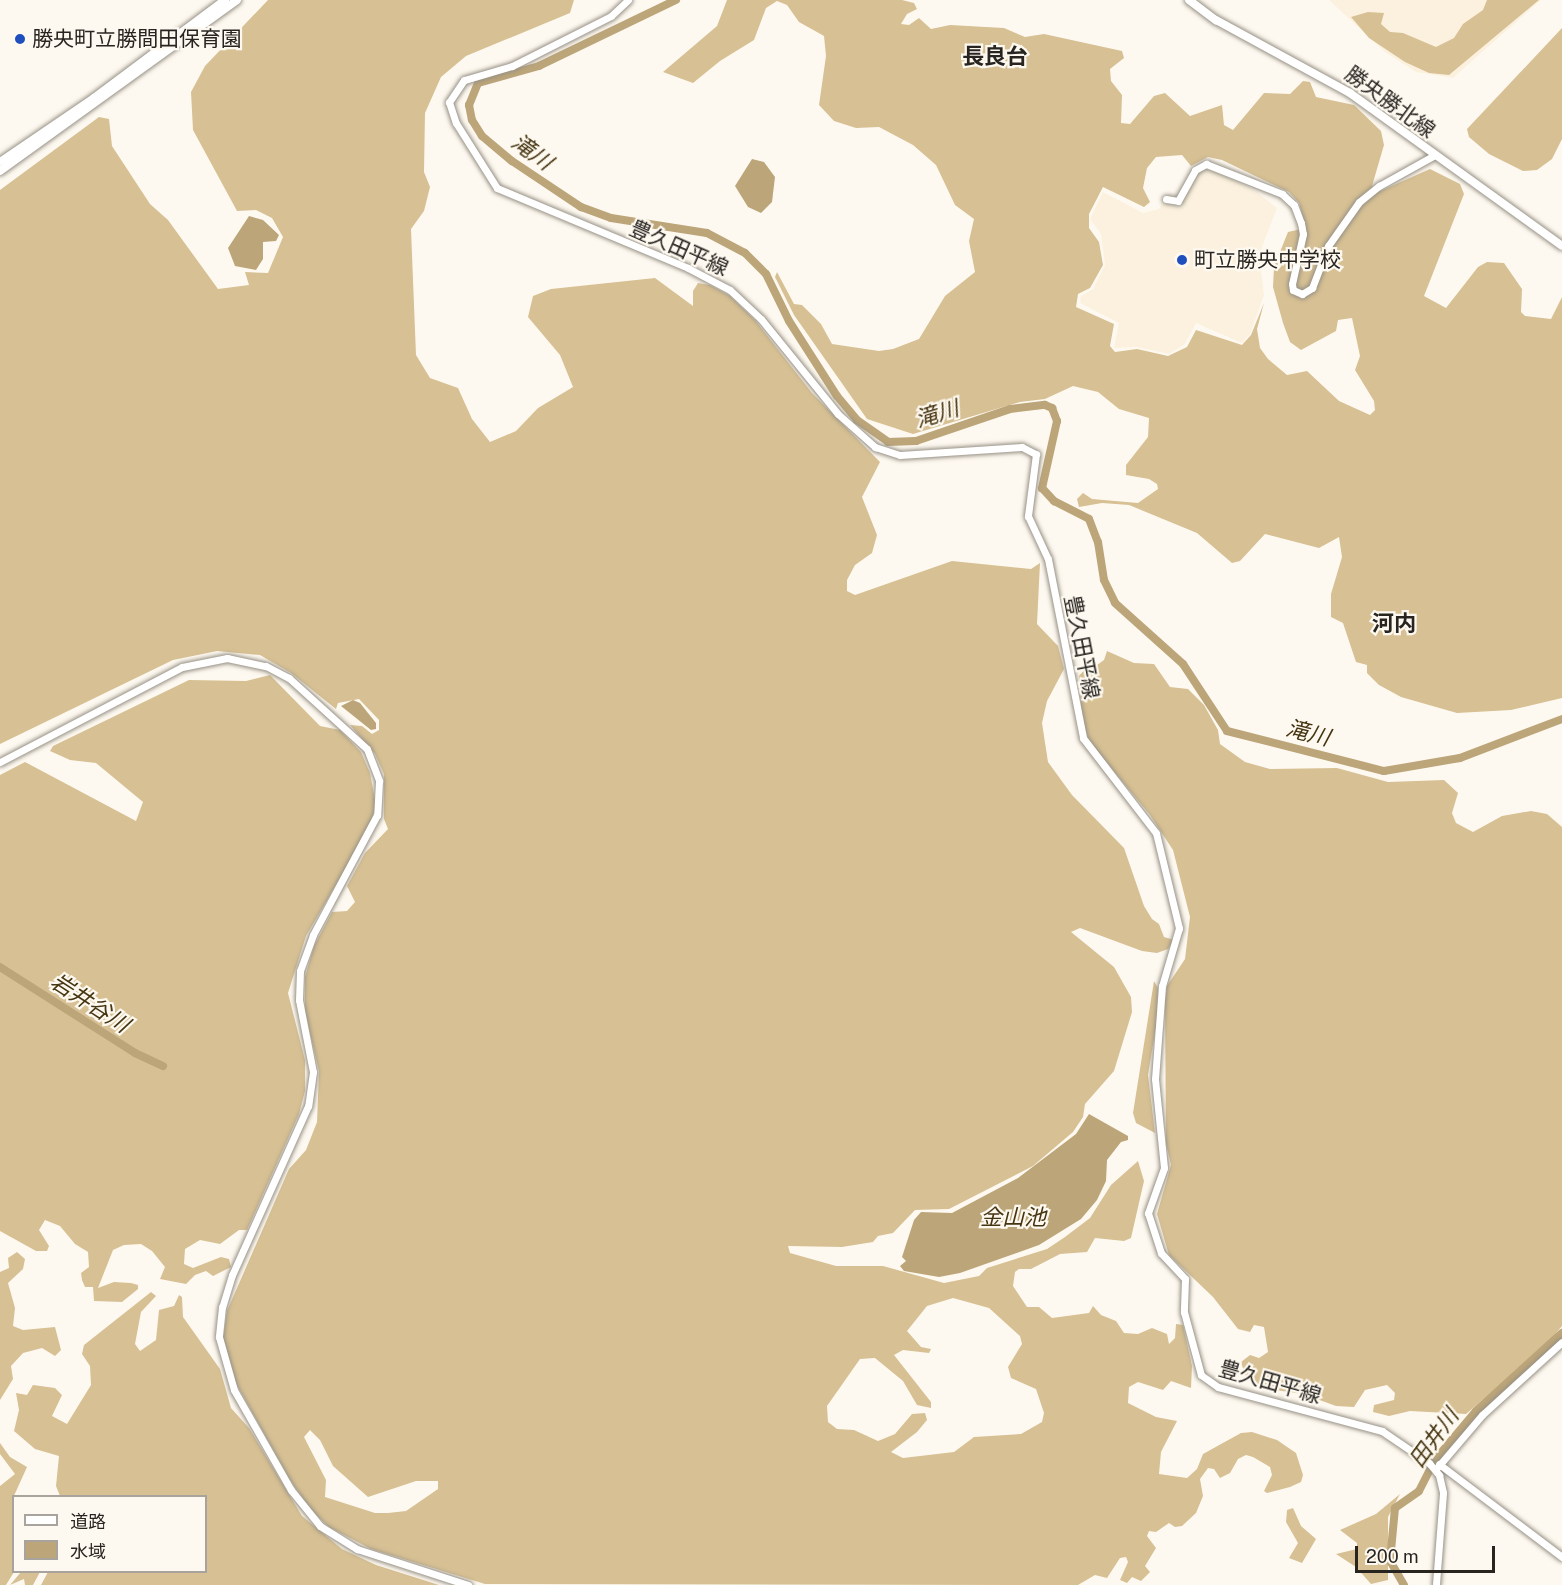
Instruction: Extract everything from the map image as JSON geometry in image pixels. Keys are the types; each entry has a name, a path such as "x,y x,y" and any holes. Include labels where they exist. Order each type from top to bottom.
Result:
{"highway":[{"path":"0,162 94,98 225,0"},
{"path":"0,171 154,63 237,0"}],"main road":[{"name":"豊久田平線","path":"628,0 611,16 512,66 472,74 464,80 449,102 461,133 497,188 688,268 730,290 761,319 838,414 875,447 900,455 1022,447 1036,454 1028,516 1048,559 1083,738 1156,833 1179,928 1162,986 1155,1079 1164,1168 1148,1213 1161,1253 1185,1279 1184,1312 1202,1375 1218,1387 1382,1431 1434,1466"},
{"name":"勝央勝北線","path":"1190,0 1216,20 1350,93 1433,156 1562,246"},
{"path":"1166,199 1176,203 1195,170 1206,164 1282,194 1294,206 1301,223 1303,234 1292,284 1293,290 1302,294 1312,288 1328,246 1359,202 1379,186 1433,156"},
{"path":"0,762 182,667 227,658 266,666 289,678 367,749 379,781 377,815 312,935 300,971 299,1000 313,1072 308,1106 232,1275 222,1307 219,1337 234,1390 291,1490 320,1526 357,1549 468,1585"},
{"path":"1434,1466 1482,1414 1562,1342"},
{"path":"1434,1466 1562,1557"},
{"path":"1434,1466 1443,1493 1436,1585"}],"shaded area":[{"path":"268,0 574,0 570,13 466,56 441,77 425,113 424,172 430,187 424,211 411,229 416,355 430,378 458,388 472,419 490,442 516,431 538,408 573,387 560,355 528,317 533,296 551,289 655,278 693,306 693,291 698,283 710,285 730,296 755,320 812,393 880,462 862,497 877,535 872,553 855,565 847,580 847,591 855,595 952,561 1031,569 1040,563 1037,624 1058,646 1064,669 1047,701 1042,723 1048,762 1072,795 1124,848 1144,906 1152,919 1159,924 1164,937 1174,940 1168,949 1157,953 1142,951 1080,928 1071,932 1114,967 1131,997 1132,1012 1114,1071 1085,1104 1083,1117 1073,1132 1033,1166 949,1209 915,1210 893,1233 878,1236 873,1242 842,1247 788,1246 790,1253 836,1266 883,1266 944,1283 979,1276 987,1268 1047,1249 1065,1237 1090,1218 1111,1185 1138,1161 1144,1181 1131,1238 1124,1241 1095,1238 1087,1252 1060,1254 1031,1269 1019,1269 1015,1272 1013,1286 1027,1307 1039,1307 1052,1318 1089,1313 1093,1306 1101,1315 1116,1321 1124,1333 1138,1334 1152,1328 1167,1334 1169,1344 1175,1338 1176,1324 1183,1325 1192,1366 1191,1388 1171,1381 1163,1390 1138,1382 1129,1387 1128,1403 1156,1417 1177,1421 1161,1452 1159,1474 1187,1478 1197,1469 1203,1454 1241,1433 1252,1432 1277,1440 1296,1453 1303,1475 1301,1482 1267,1493 1264,1491 1272,1475 1270,1467 1246,1455 1238,1459 1230,1473 1220,1478 1214,1469 1208,1468 1200,1479 1203,1496 1196,1513 1182,1526 1175,1527 1169,1523 1156,1532 1149,1531 1147,1536 1156,1548 1145,1566 1150,1572 1141,1581 1132,1577 1127,1583 1120,1580 1128,1562 1126,1557 1120,1558 1107,1578 1095,1575 1078,1585 485,1584 371,1549 329,1527 310,1509 290,1480 238,1387 226,1362 223,1338 227,1311 289,1169 306,1150 317,1122 319,1071 305,1012 305,977 314,946 332,912 347,911 355,902 347,886 365,853 388,829 384,819 384,774 375,754 350,725 362,726 372,734 379,730 379,720 359,699 338,703 336,709 291,673 260,655 217,651 173,660 0,744 0,190 99,117 109,119 112,146 150,204 168,220 218,289 249,285 245,272 268,273 283,237 272,218 256,210 237,211 193,130 191,92 205,66","holes":["953,1298 989,1308 1020,1336 1022,1344 1008,1367 1011,1378 1036,1389 1044,1413 1042,1422 1021,1434 974,1437 954,1452 903,1458 891,1452 917,1432 927,1420 925,1413 912,1414 895,1434 878,1441 854,1430 837,1429 828,1422 827,1406 860,1359 875,1358 903,1381 917,1405 931,1408 931,1402 894,1355 903,1350 929,1353 931,1349 921,1347 907,1331 927,1306","310,1430 320,1440 333,1466 368,1497 416,1481 438,1481 438,1489 406,1511 388,1513 375,1513 325,1497 326,1480 304,1437"]},
{"path":"727,0 902,0 914,3 917,9 907,14 901,24 909,25 919,18 931,29 950,25 1004,28 1025,37 1044,34 1122,51 1124,58 1110,69 1111,81 1122,95 1121,123 1130,124 1154,96 1165,93 1190,116 1222,105 1224,125 1233,130 1264,93 1290,94 1303,81 1310,82 1316,97 1354,105 1381,131 1384,145 1372,186 1378,192 1430,169 1460,184 1464,194 1424,296 1446,308 1478,267 1487,262 1504,263 1522,289 1521,312 1525,316 1551,319 1562,297 1562,698 1511,710 1457,713 1401,697 1379,685 1367,673 1367,665 1356,662 1343,623 1331,617 1331,594 1342,557 1339,537 1319,548 1265,534 1240,561 1232,563 1197,533 1129,505 1102,503 1079,507 1077,499 1083,493 1092,499 1138,503 1158,489 1157,484 1149,479 1126,475 1126,465 1148,437 1149,418 1119,409 1098,392 1073,386 1045,399 1020,402 913,434 867,419 794,315 775,277 777,272 794,304 802,305 821,324 832,344 879,351 893,349 919,339 945,296 975,272 969,241 974,219 955,205 936,165 913,145 879,127 856,128 834,121 819,105 826,56 824,36 799,22 787,5 777,1 766,8 754,40 720,61 693,83 663,72 717,26","holes":["1182,155 1191,166 1208,157 1222,160 1289,192 1299,203 1306,228 1288,232 1274,267 1273,287 1283,323 1290,342 1301,350 1336,331 1338,320 1352,318 1360,356 1355,370 1374,401 1375,410 1370,415 1339,401 1307,371 1287,375 1268,359 1260,348 1257,329 1264,303 1251,335 1242,345 1196,330 1187,347 1168,356 1137,349 1115,352 1110,346 1114,324 1076,307 1078,294 1090,288 1103,265 1099,242 1089,228 1089,214 1103,187 1144,207 1150,202 1143,188 1147,168 1156,157"]},
{"path":"1329,0 1541,0 1453,78 1416,72 1385,52"},
{"path":"1487,0 1539,0 1449,75 1429,73 1405,62 1369,38 1351,17 1368,12 1384,13 1381,24 1390,32 1403,33 1436,47 1454,38 1463,24 1483,10"},
{"path":"1562,28 1562,139 1552,159 1537,170 1523,171 1489,154 1469,137 1467,129"},
{"name":"町立勝央中学校","path":"1209,167 1257,192 1277,208 1259,255 1264,295 1250,334 1242,343 1196,323 1185,344 1169,354 1137,347 1114,348 1119,323 1080,303 1081,296 1093,289 1105,265 1101,234 1090,219 1103,192 1143,213 1159,209 1164,201 1177,207 1193,177 1202,168"},
{"path":"1107,651 1134,663 1154,664 1170,687 1188,689 1204,705 1218,730 1220,744 1245,762 1270,769 1337,768 1388,782 1444,780 1458,793 1452,813 1456,823 1473,832 1502,816 1531,811 1547,814 1562,827 1562,1326 1545,1346 1466,1414 1410,1411 1389,1416 1373,1412 1374,1405 1394,1400 1395,1393 1387,1385 1365,1390 1354,1407 1336,1406 1303,1394 1262,1388 1245,1375 1241,1362 1250,1355 1259,1358 1268,1352 1264,1327 1254,1325 1250,1332 1238,1329 1213,1297 1169,1255 1157,1214 1171,1165 1166,1143 1165,1001 1167,986 1185,959 1190,917 1173,850 1150,815 1089,741 1082,718 1079,676 1091,662 1097,665 1104,660"},
{"path":"270,675 320,726 340,730 361,752 370,773 376,805 369,828 306,936 288,993 305,1060 305,1091 299,1114 247,1230 239,1230 220,1244 200,1240 185,1249 184,1264 193,1268 221,1257 229,1259 231,1267 213,1276 206,1271 195,1275 186,1284 160,1279 165,1267 152,1251 141,1244 124,1245 113,1250 98,1288 114,1282 138,1285 138,1289 122,1302 94,1301 93,1287 85,1287 81,1273 89,1267 88,1252 75,1244 60,1226 45,1220 39,1230 49,1246 47,1251 36,1251 0,1231 0,775 25,762 136,821 143,802 96,763 70,760 50,751 53,746 189,680 246,681"},
{"path":"1154,981 1158,988 1157,1020 1148,1075 1155,1133 1136,1123 1133,1113"},
{"path":"17,1252 25,1259 23,1269 8,1283 15,1308 13,1326 23,1330 55,1327 61,1350 55,1356 42,1348 23,1353 11,1366 13,1379 0,1400 0,1272 9,1268 8,1258"},
{"path":"151,1292 156,1296 141,1312 135,1344 140,1351 156,1340 159,1310 174,1306 179,1295 182,1297 183,1317 220,1369 231,1408 249,1428 302,1516 342,1549 376,1565 439,1585 41,1585 47,1573 207,1573 207,1495 60,1495 56,1486 59,1456 35,1449 14,1431 19,1410 16,1393 27,1395 33,1385 55,1388 62,1395 52,1416 67,1424 91,1385 90,1366 82,1354 84,1345"},
{"path":"0,1443 10,1457 27,1467 14,1495 12,1495 13,1573 6,1585 0,1585 0,1486 15,1474 0,1454"},
{"path":"1400,1494 1388,1517 1388,1580 1371,1584 1356,1567 1336,1554 1357,1549 1357,1543 1340,1530 1376,1514"},
{"path":"1293,1508 1301,1526 1316,1539 1302,1563 1289,1558 1298,1543 1286,1522 1287,1510"},
{"path":"20,1573 39,1573 33,1585 25,1585 24,1579 10,1585"}],"water":[{"path":"752,159 764,162 775,177 772,202 761,213 748,207 735,186"},
{"path":"249,216 263,220 279,235 276,241 263,242 263,259 256,270 235,266 228,248"},
{"path":"353,700 360,703 376,723 376,729 371,730 341,706"},
{"name":"金山池","path":"1089,1114 1128,1136 1128,1140 1121,1142 1107,1160 1106,1181 1097,1200 1081,1219 1039,1245 960,1273 939,1277 904,1271 900,1266 906,1261 902,1257 914,1220 921,1212 952,1213 1018,1178 1076,1134"}],"waterway":[{"name":"滝川","path":"676,0 539,66 478,83 469,105 472,120 482,136 512,161 581,207 611,218 707,233 745,253 766,274 789,321 837,396 857,420 888,442 916,441 1010,409 1045,405 1052,408 1057,421 1042,488 1054,501 1089,519 1098,542 1104,580 1115,603 1183,664 1227,731 1384,771 1460,758 1562,719"},
{"name":"岩井谷川","path":"0,967 135,1053 163,1066"},
{"name":"田井川","path":"1404,1585 1390,1561 1395,1508 1419,1491 1434,1461 1476,1411 1562,1333"}],"place":[{"name":"勝央町立勝間田保育園","path":"20,39"},
{"name":"町立勝央中学校","path":"1182,260"}],"district":[{"name":"長良台","path":"995,57"},
{"name":"河内","path":"1394,624"}]}
